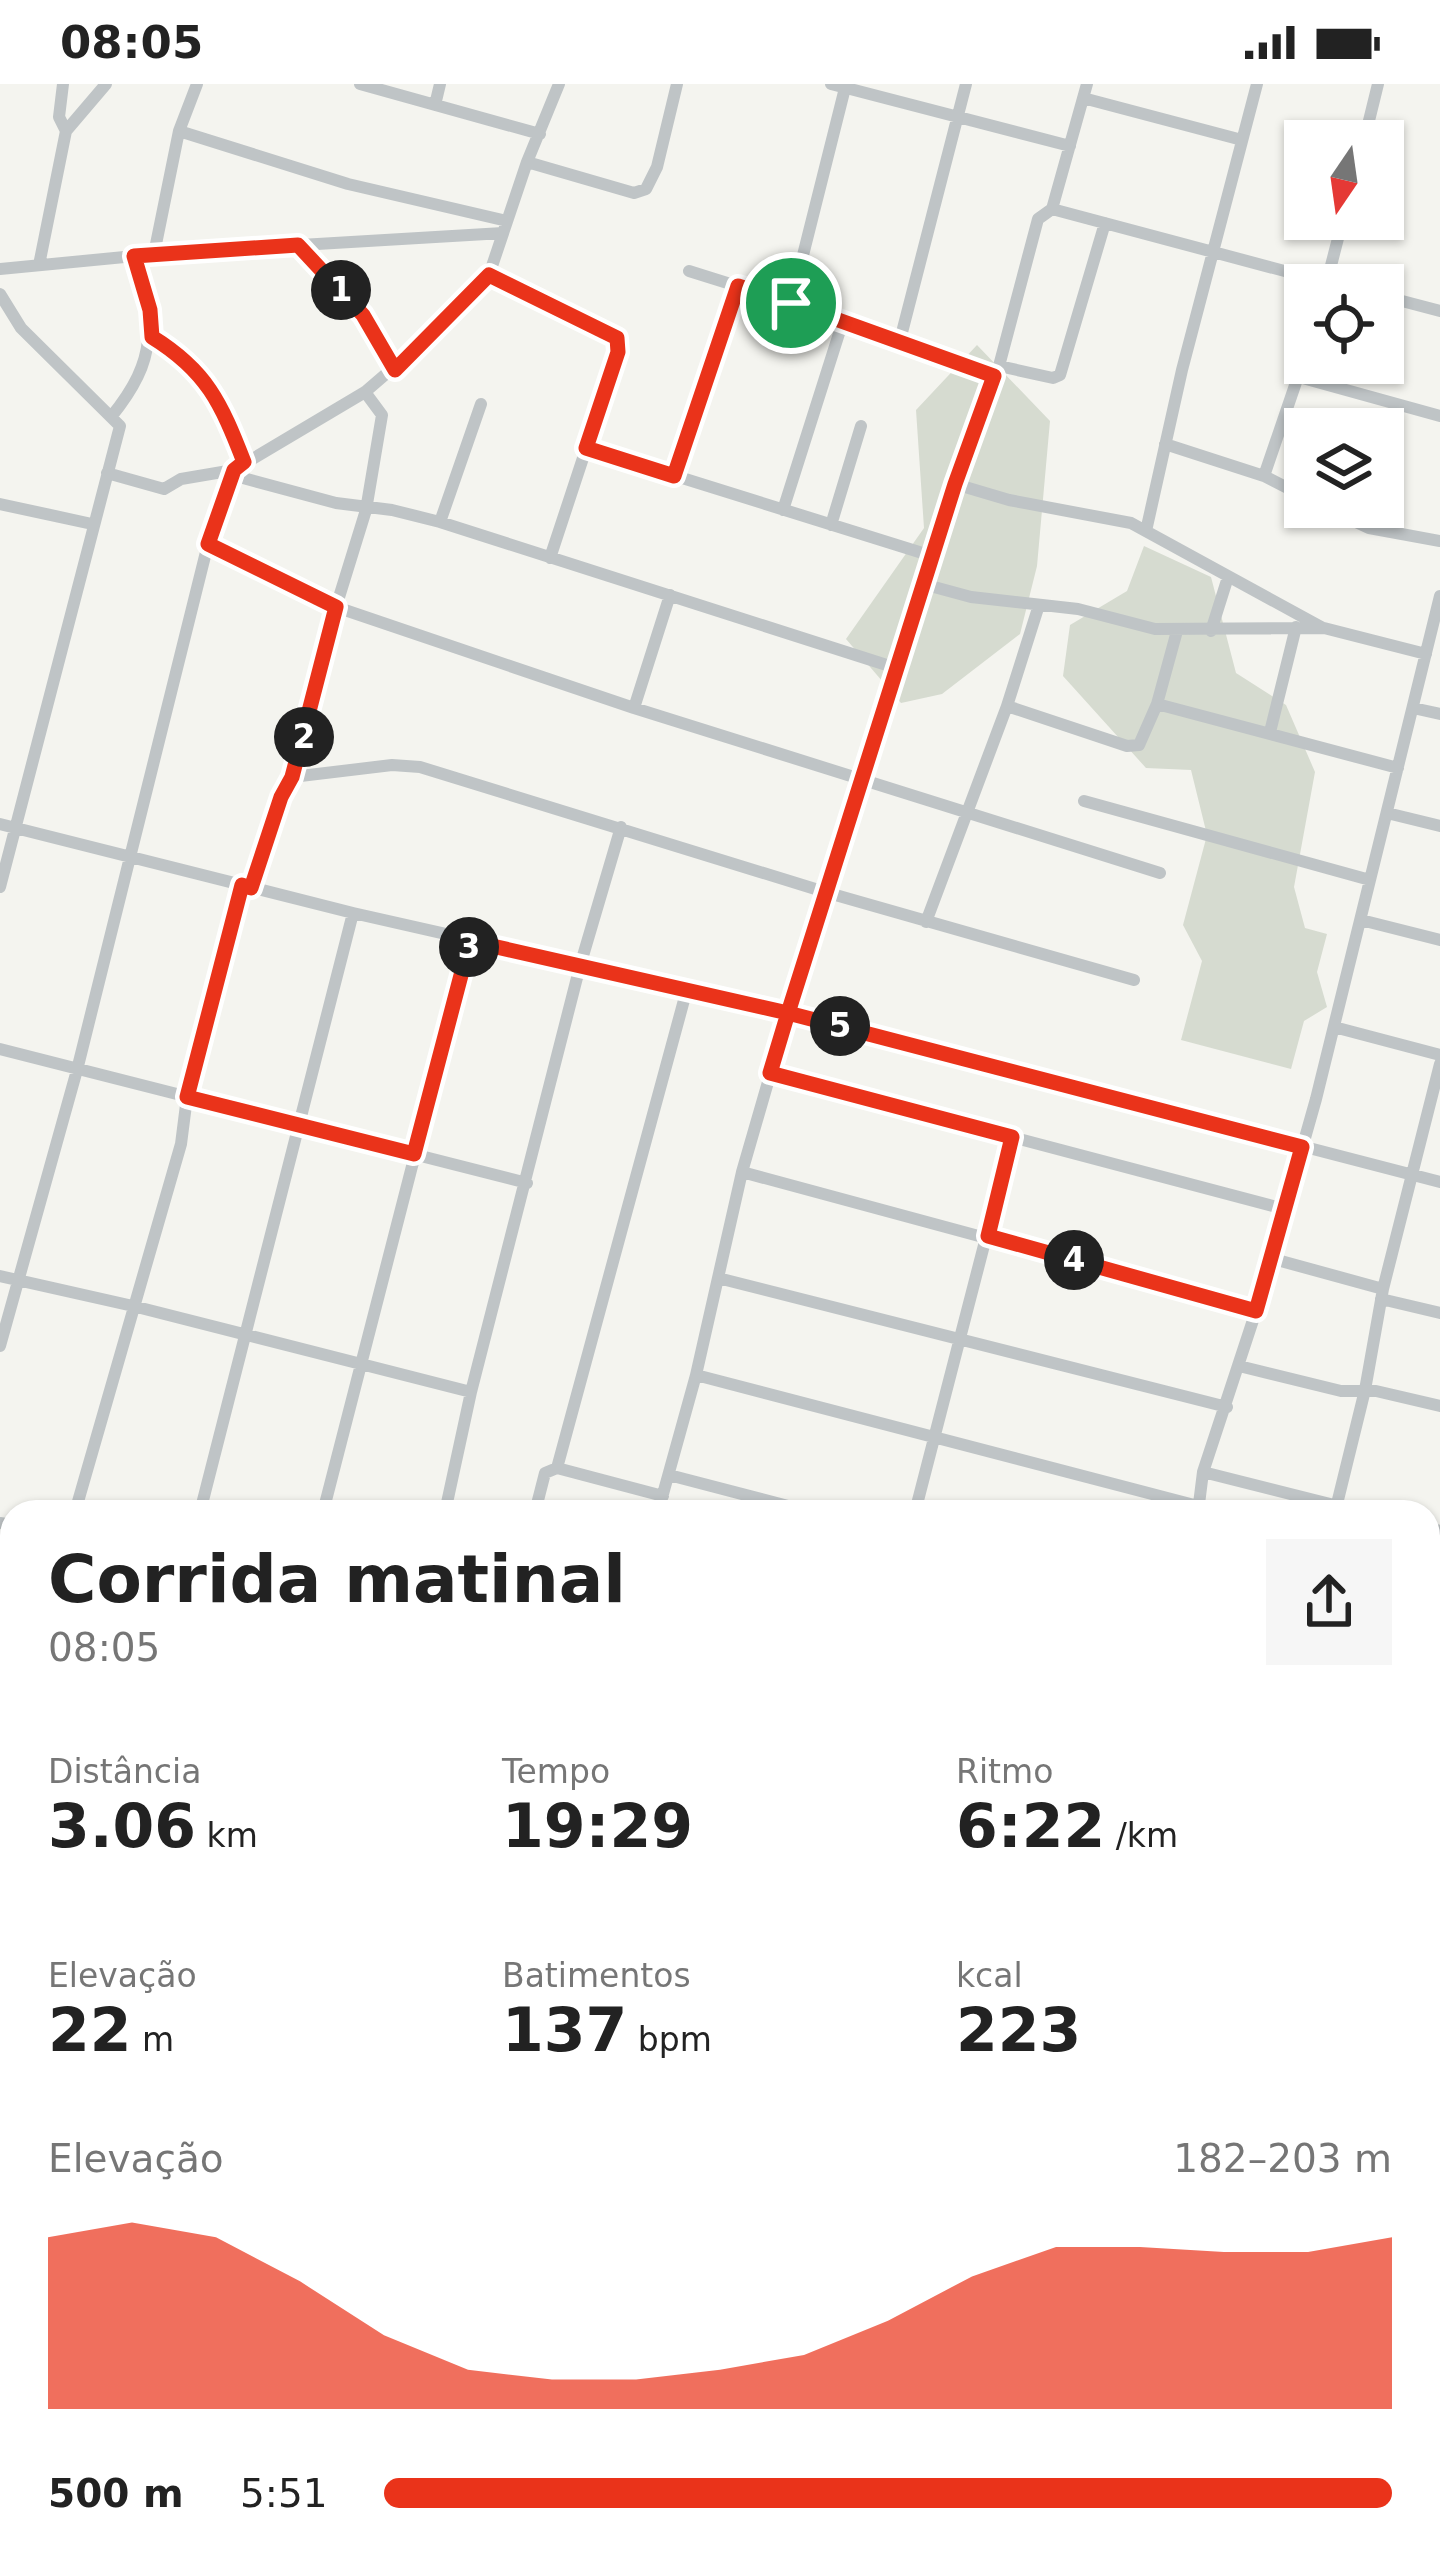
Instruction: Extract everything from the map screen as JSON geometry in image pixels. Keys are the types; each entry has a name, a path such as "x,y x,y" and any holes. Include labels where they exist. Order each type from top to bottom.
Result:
{"street":[{"path":"63,84 59,117 66,130"},
{"path":"39,265 66,130 106,84"},
{"path":"154,254 179,131 197,84"},
{"path":"360,84 540,134"},
{"path":"435,105 440,84"},
{"path":"107,473 164,490 191,476 236,469 395,370 489,275 559,84"},
{"path":"527,162 634,193 646,189 657,167 677,84"},
{"path":"899,344 966,84"},
{"path":"1146,531 1257,84"},
{"path":"1369,120 1378,84"},
{"path":"791,303 841,85 1070,146"},
{"path":"662,1500 742,1172 788,1013 922,584 997,371 1038,219 1052,209 1085,91 1242,140"},
{"path":"179,131 505,227"},
{"path":"1052,209 1284,273"},
{"path":"689,271 899,344 997,371 1053,378 1060,375 1105,224"},
{"path":"0,269 505,227"},
{"path":"298,245 363,315 395,370"},
{"path":"111,417 152,337 150,310 134,256"},
{"path":"489,275 617,338 618,352 550,558"},
{"path":"674,476 738,286"},
{"path":"0,294 21,328 117,421 119,434 7,825 0,887"},
{"path":"1404,301 1440,310"},
{"path":"783,510 843,321"},
{"path":"0,1346 76,1070 208,544 236,469 208,381 180,354 152,337"},
{"path":"1264,476 1297,384"},
{"path":"1324,384 1440,416"},
{"path":"78,1500 181,1144 187,1097 247,886 292,777 366,510 382,416 365,392"},
{"path":"440,522 481,404"},
{"path":"831,525 861,426"},
{"path":"1166,445 1284,486"},
{"path":"586,448 932,556"},
{"path":"236,469 366,510 392,510 440,522 896,668"},
{"path":"955,484 1009,500 1108,517 1146,531 1324,628 1426,654"},
{"path":"0,504 92,524"},
{"path":"1375,528 1440,541"},
{"path":"208,544 336,607 634,708 1160,873"},
{"path":"1211,631 1228,577"},
{"path":"922,584 971,597 1177,631 1324,628"},
{"path":"634,708 670,595"},
{"path":"1199,1500 1334,1027 1440,597"},
{"path":"926,922 1007,706 1039,605"},
{"path":"1270,732 1296,614"},
{"path":"1007,706 1134,747 1143,741 1157,704 1177,631"},
{"path":"1157,704 1398,768"},
{"path":"1413,708 1440,714"},
{"path":"292,777 392,765 420,767 825,892 1134,980"},
{"path":"1084,801 1370,880"},
{"path":"1387,813 1440,826"},
{"path":"7,825 353,914 788,1013 1440,1182"},
{"path":"448,1500 580,966 621,827"},
{"path":"203,1500 353,914"},
{"path":"1361,920 1440,940"},
{"path":"325,1500 470,941"},
{"path":"557,1468 687,989"},
{"path":"1334,1027 1440,1059 1382,1294 1366,1390 1338,1500"},
{"path":"0,1049 527,1183"},
{"path":"770,1073 1284,1209"},
{"path":"918,1500 1012,1137"},
{"path":"742,1172 1256,1311"},
{"path":"1270,1258 1440,1313"},
{"path":"0,1276 472,1392"},
{"path":"718,1278 1227,1407"},
{"path":"1239,1366 1341,1391 1366,1390 1440,1406"},
{"path":"696,1375 1153,1500"},
{"path":"538,1500 545,1473 557,1468 663,1496"},
{"path":"1204,1472 1304,1500"},
{"path":"669,1475 765,1500"}],"shaded area":[{"path":"977,345 1050,421 1037,566 1020,634 942,694 901,703 846,639 924,528 916,410"},
{"path":"1144,546 1211,577 1236,673 1286,705 1315,772 1294,887 1305,928 1327,934 1317,972 1327,1007 1304,1021 1291,1069 1181,1040 1202,961 1183,925 1207,835 1191,770 1146,768 1063,676 1070,625 1127,591"}],"route":[{"path":"791,303 738,286 674,476 586,448 618,352 617,338 489,275 395,370 357,307 298,245 134,256 150,310 152,337 180,354 208,381 244,462 234,470 208,544 336,607 292,777 251,888 242,885 187,1097 414,1154 470,941 788,1013 770,1073 1012,1137 988,1236 1256,1311 1302,1147 788,1013 955,484 994,376 791,303"}]}
